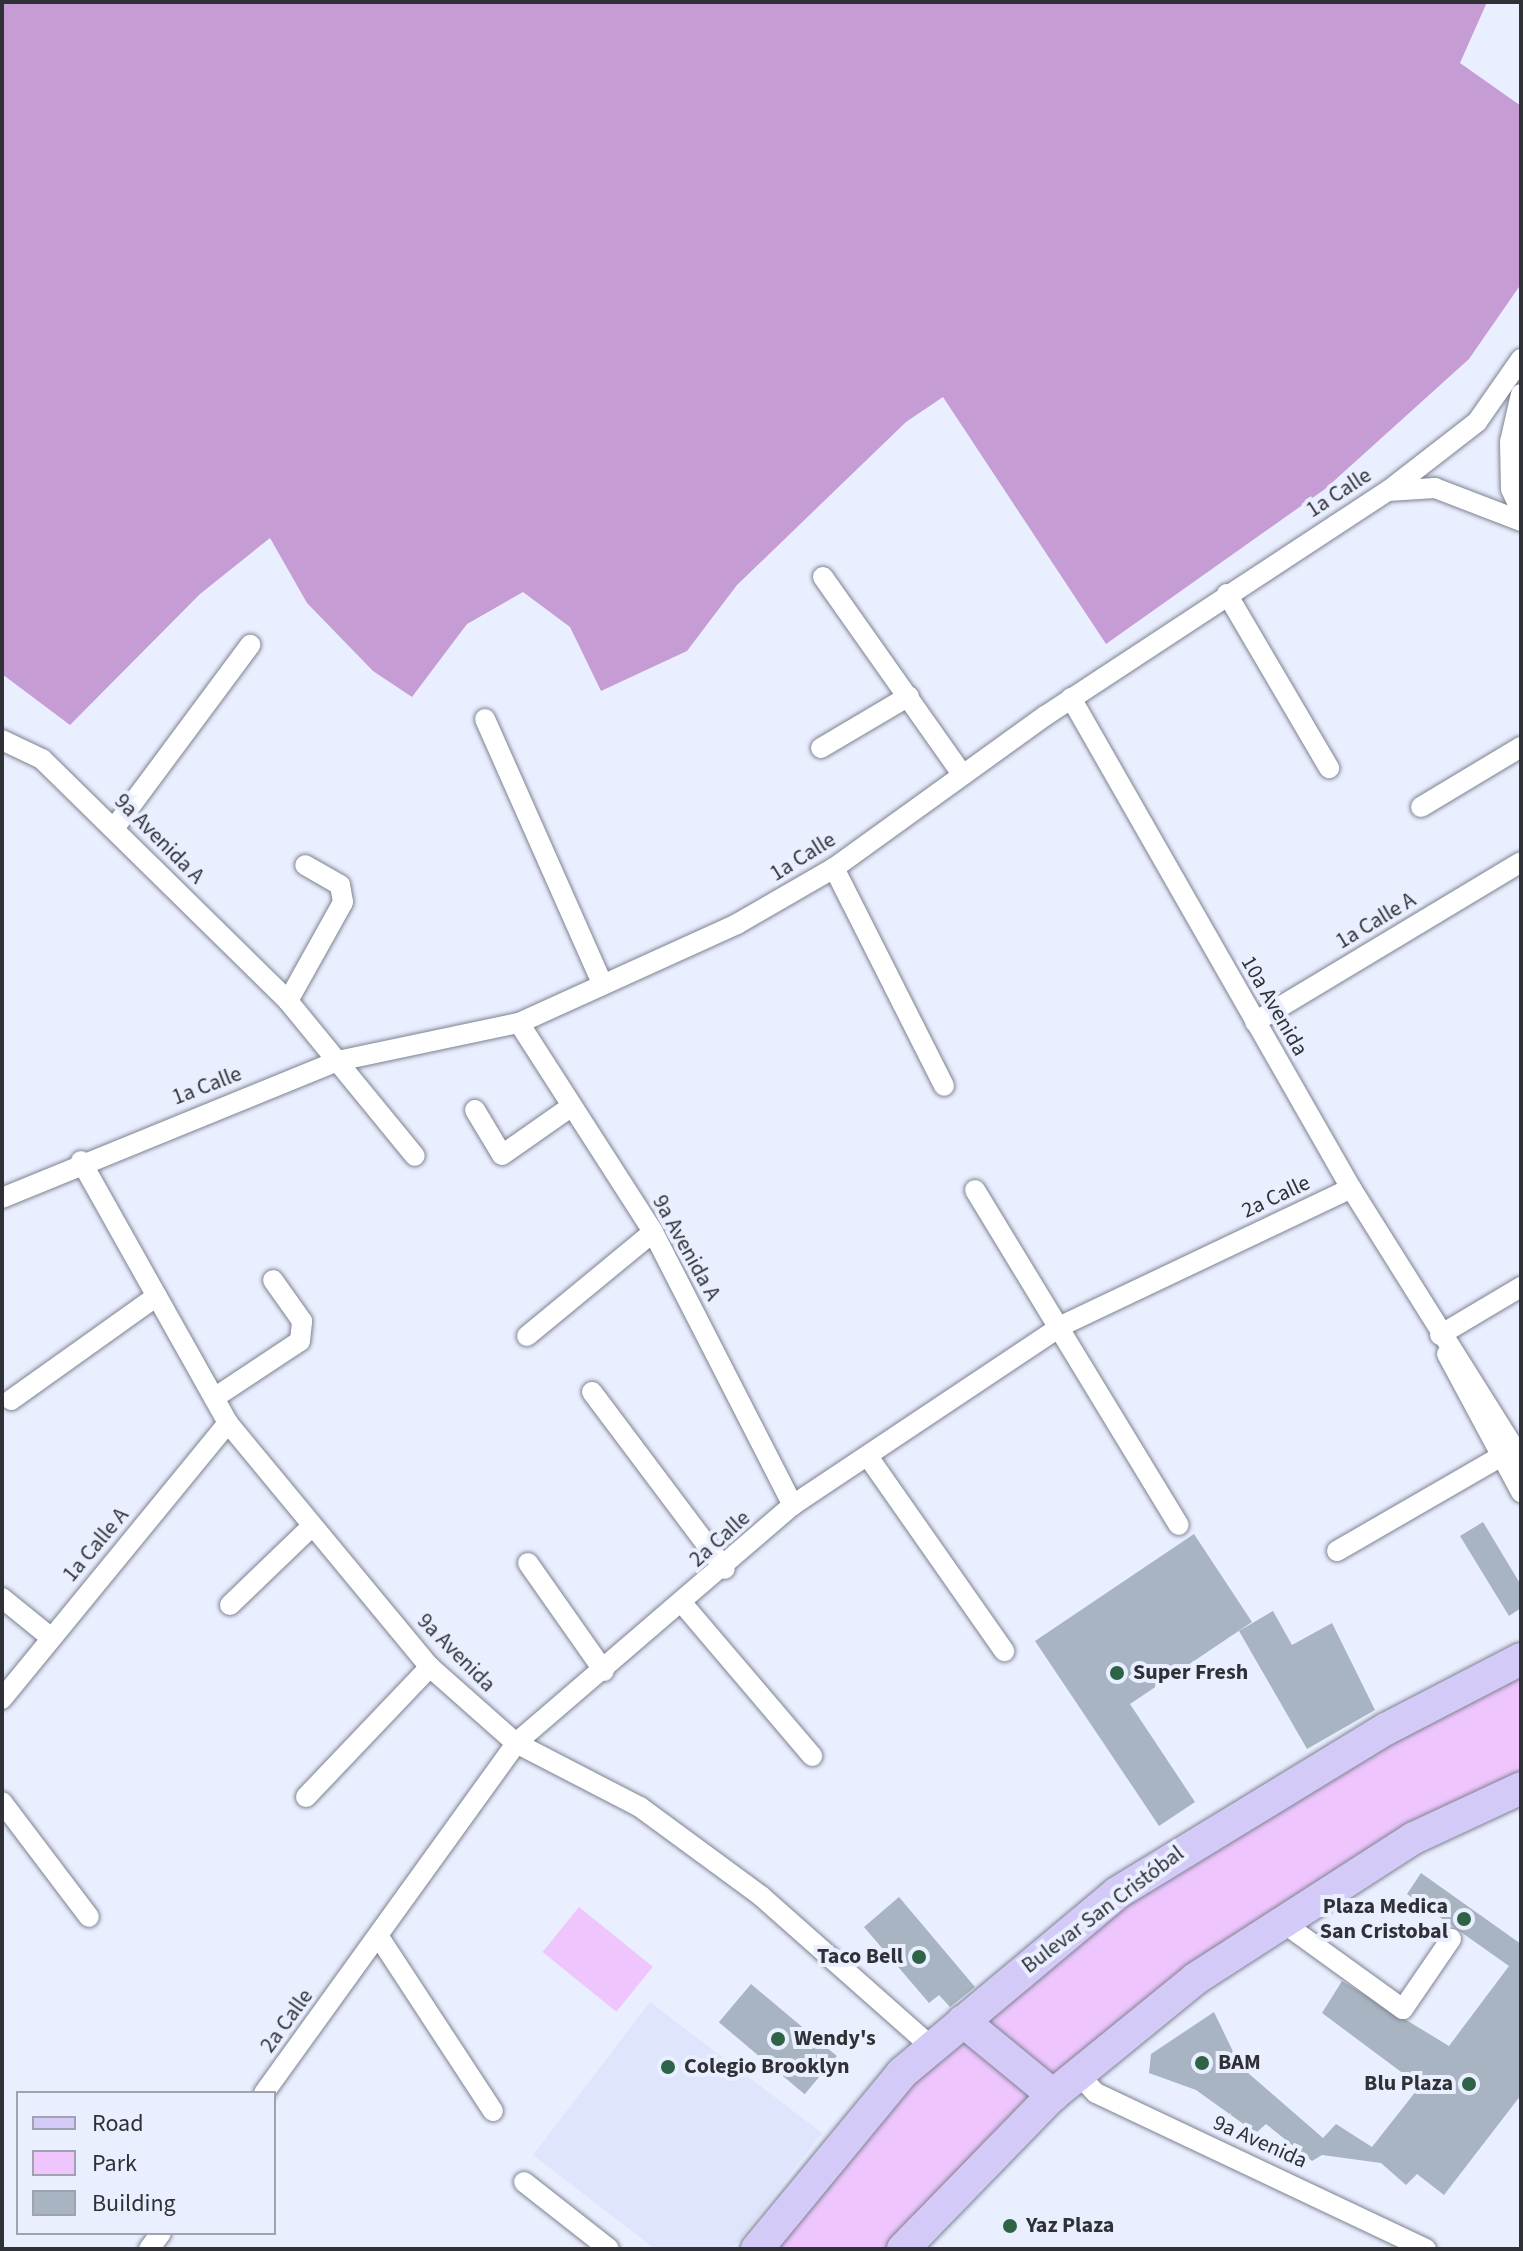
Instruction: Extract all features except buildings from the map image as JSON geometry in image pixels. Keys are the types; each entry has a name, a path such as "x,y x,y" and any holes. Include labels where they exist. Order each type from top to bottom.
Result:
{"main road":[{"name":"Bulevar San Cristóbal","path":"757,2249 833,2149 933,2048 1117,1893 1191,1843 1521,1659"},
{"path":"903,2249 1053,2095 1278,1919 1414,1838 1521,1788"},
{"path":"963,2021 1053,2095"}],"street":[{"name":"1a Calle","path":"2,1198 81,1161 338,1061 519,1023 737,924 834,868 1071,698 1388,491 1477,422 1521,359"},
{"path":"1521,394 1510,442 1511,489 1521,510"},
{"path":"1388,491 1435,488 1521,521"},
{"path":"823,577 962,774"},
{"path":"1227,594 1329,768"},
{"path":"115,827 250,645"},
{"path":"821,748 909,696"},
{"name":"10a Avenida","path":"1071,698 1351,1188 1440,1335 1460,1388 1511,1458 1521,1492"},
{"path":"485,719 602,983"},
{"name":"9a Avenida A","path":"2,740 42,759 115,827 288,1001 415,1156"},
{"path":"1421,807 1521,747"},
{"name":"1a Calle A","path":"1255,1022 1521,862"},
{"path":"288,1001 343,902 340,885 305,865"},
{"path":"834,868 944,1086"},
{"name":"9a Avenida A","path":"519,1023 653,1232 793,1505"},
{"path":"475,1110 502,1155 572,1106"},
{"name":"9a Avenida","path":"81,1161 228,1423 430,1667 516,1743 640,1807 799,1926 933,2048"},
{"name":"2a Calle","path":"265,2091 516,1743 725,1569 793,1505 869,1458 1061,1326 1351,1188"},
{"path":"975,1190 1061,1326 1179,1525"},
{"path":"527,1336 653,1232"},
{"path":"214,1398 300,1341 302,1321 273,1280"},
{"path":"1440,1335 1521,1287"},
{"path":"11,1400 157,1296"},
{"path":"592,1392 725,1569"},
{"name":"1a Calle A","path":"2,1699 228,1423"},
{"path":"869,1458 1004,1651"},
{"path":"1337,1551 1511,1458"},
{"path":"230,1605 312,1526"},
{"path":"528,1563 604,1671"},
{"path":"2,1598 50,1637"},
{"path":"682,1603 812,1756"},
{"path":"306,1797 430,1667"},
{"path":"2,1802 89,1917"},
{"path":"1278,1919 1403,2009 1451,1939"},
{"path":"379,1937 493,2111"},
{"name":"9a Avenida","path":"1078,2074 1096,2093 1426,2249"},
{"path":"524,2182 609,2249"}],"shaded area":[{"path":"2,2 1487,2 1460,63 1521,106 1521,284 1469,359 1325,489 1106,644 943,397 906,422 737,585 687,651 601,691 570,627 523,592 467,624 412,697 373,671 307,603 270,538 200,594 70,725 2,674"},
{"name":"Colegio Brooklyn","path":"650,2002 822,2133 732,2249 655,2249 533,2155"}],"green space":[{"path":"1521,1671 1521,1777 1052,2085 974,2021 1176,1862"},
{"path":"579,1907 653,1967 616,2012 542,1952"},
{"path":"961,2030 1041,2096 890,2249 766,2249"}],"place":[{"name":"Super Fresh","path":"1117,1673"},
{"name":"Plaza Medica San Cristobal","path":"1464,1919"},
{"name":"Taco Bell","path":"919,1957"},
{"name":"Wendy's","path":"778,2039"},
{"name":"BAM","path":"1202,2063"},
{"name":"Colegio Brooklyn","path":"668,2067"},
{"name":"Blu Plaza","path":"1469,2084"},
{"name":"Yaz Plaza","path":"1010,2226"}]}
